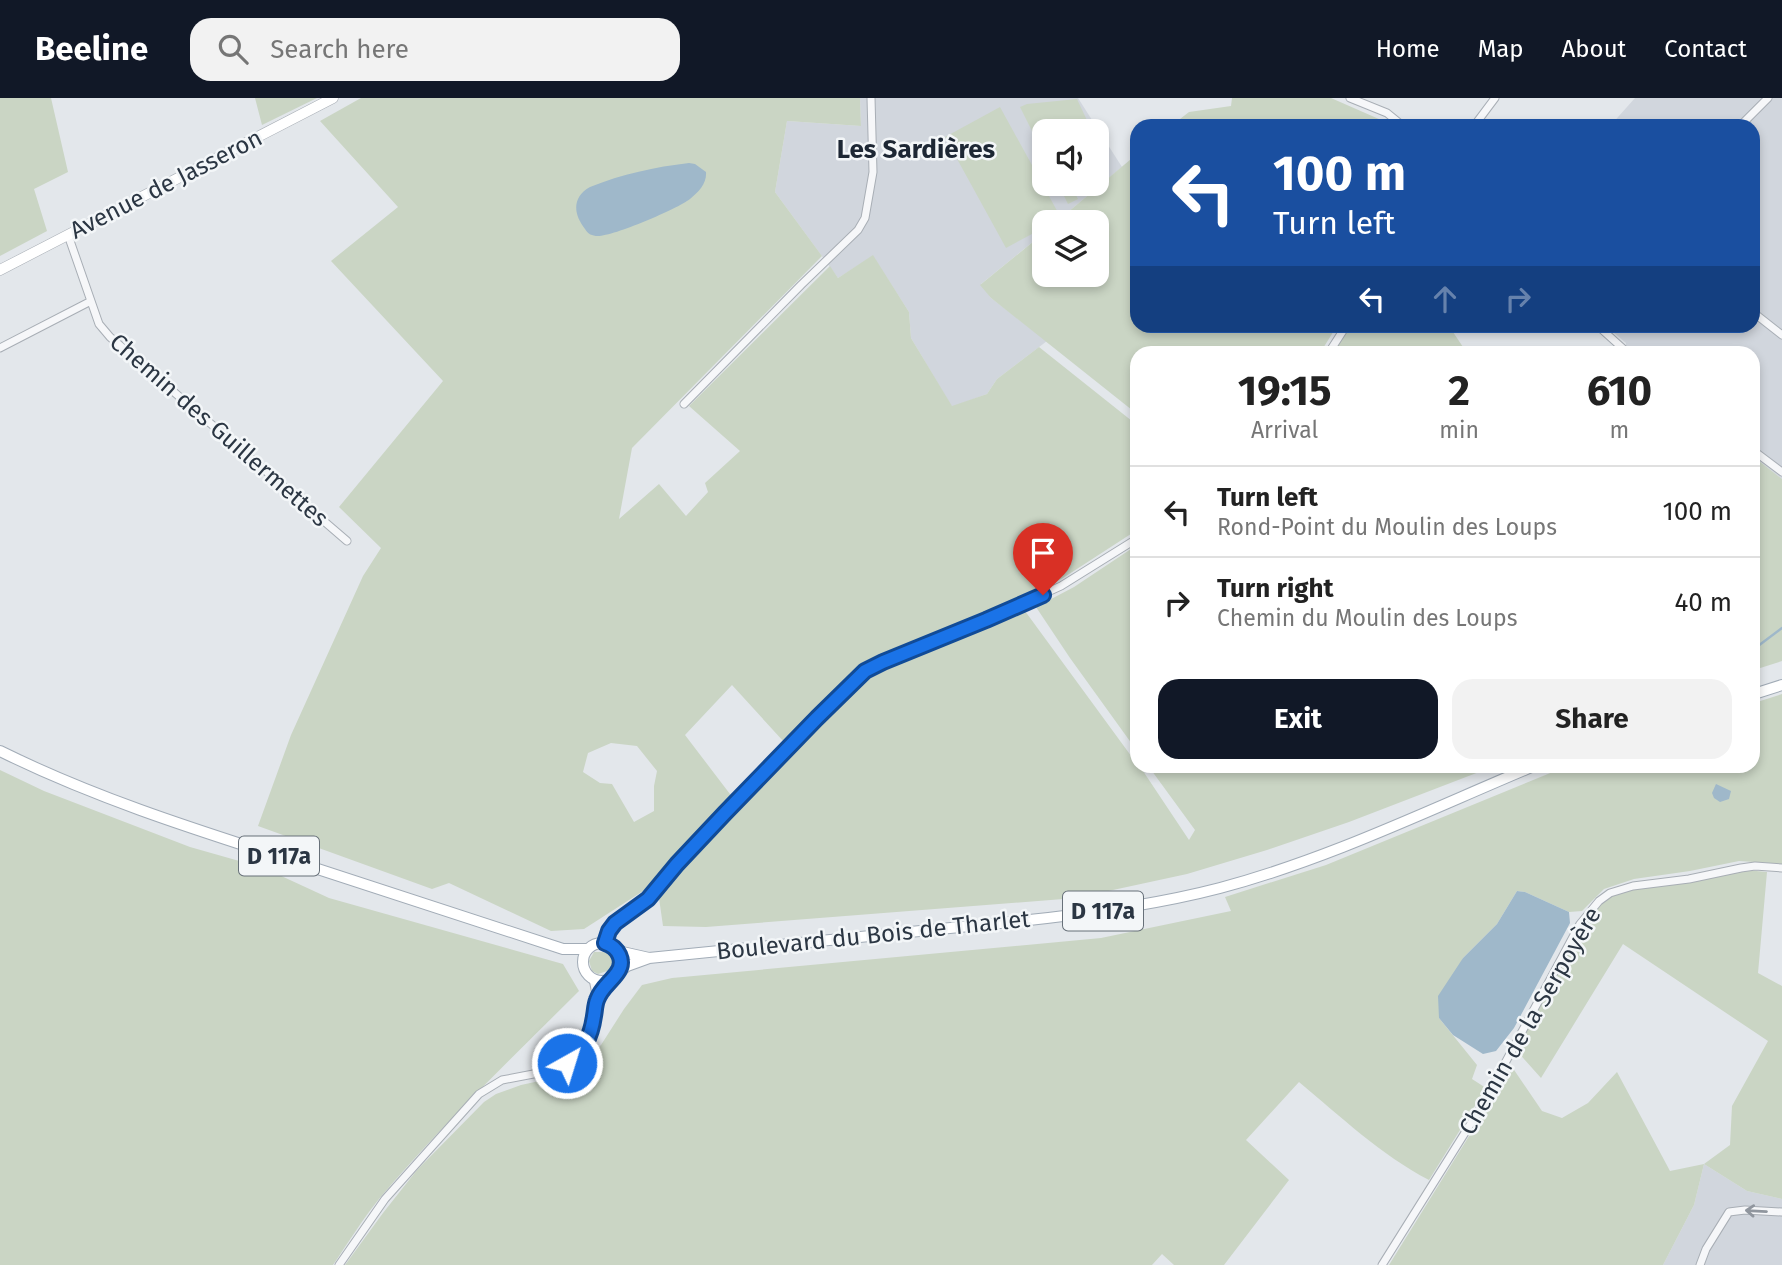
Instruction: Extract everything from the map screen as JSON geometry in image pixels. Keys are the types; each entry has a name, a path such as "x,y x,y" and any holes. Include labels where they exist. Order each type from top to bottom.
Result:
{"main road":[{"name":"Avenue de Jasseron","path":"0,270 333,98"},
{"path":"1760,692 1782,685"},
{"name":"D 117a","path":"0,751 92,792 198,831 563,949 588,948"},
{"name":"Boulevard du Bois de Tharlet","path":"614,977 627,966 649,958 1082,914 1158,902 1220,888 1302,862 1517,773"},
{"path":"605,943 618,951 621,965 614,977 598,981 584,971 584,953 593,945 605,943"},
{"name":"D 117a","path":"563,949 583,965"},
{"name":"Boulevard du Bois de Tharlet","path":"618,951 649,958"}],"street":[{"path":"684,404 858,230 865,218 873,172 871,98"},
{"path":"1350,98 1387,113 1394,119"},
{"path":"1479,119 1495,98"},
{"path":"1747,119 1768,98"},
{"name":"Chemin des Guillermettes","path":"68,235 99,324 110,337 347,541"},
{"path":"0,348 91,301"},
{"path":"1760,318 1782,335"},
{"path":"1606,333 1620,346"},
{"path":"1760,456 1782,472"},
{"path":"605,943 615,923 648,899 725,813 865,671 1049,592 1130,543"},
{"name":"Chemin de la Serpoyère","path":"1382,1265 1483,1104 1580,924 1599,901 1610,893 1633,886 1741,867 1782,868"},
{"path":"597,999 614,977"},
{"path":"339,1265 385,1199 480,1094 502,1080 549,1071 579,1055 591,1032 597,999 593,979"},
{"path":"1700,1265 1706,1249 1729,1212 1782,1212"}],"shaded area":[{"path":"860,98 1078,98 1091,119 1032,119 1032,196 1087,196 1070,210 1032,210 1032,243 981,284 991,298 1047,341 997,379 987,394 952,407 911,338 909,312 873,256 838,278 775,192 787,121 861,126"},
{"path":"1635,98 1782,98 1782,479 1760,462 1760,346 1626,346 1614,333 1760,333 1760,119 1616,119"},
{"path":"1109,147 1122,167 1109,178"},
{"path":"1704,1164 1747,1191 1782,1199 1782,1265 1663,1265 1694,1205"}],"green space":[{"path":"0,98 51,98 68,172 34,189 47,231 0,256"},
{"path":"255,98 317,98 262,125"},
{"path":"361,98 860,98 861,126 787,121 775,192 822,256 632,448 619,519 659,484 686,516 708,492 705,483 740,451 689,406 830,266 838,278 873,255 909,312 911,338 952,406 987,394 997,379 1039,347 1130,419 1130,535 1063,578 891,653 862,669 784,742 732,685 685,735 733,798 702,826 643,891 584,929 551,931 449,883 432,889 258,826 291,735 363,576 381,548 339,507 443,381 331,261 398,207 320,121","holes":["611,743 637,746 657,771 654,811 634,822 612,784 600,783 583,772 588,753"]},
{"path":"1232,98 1331,98 1379,119 1180,119 1189,112 1231,106"},
{"path":"1077,99 1086,119 1032,119 1032,131 1020,107"},
{"path":"1000,107 1032,165 1032,196 1049,196 1057,210 1032,210 1032,234 1006,248 945,137"},
{"path":"1130,160 1130,333 1333,333 1324,346 1130,346 1130,408 991,298 980,285 1032,243 1032,287 1109,287 1109,210 1070,210 1087,196 1109,196 1109,178"},
{"path":"1064,196 1076,196 1078,199 1068,204"},
{"path":"1346,333 1454,333 1462,346 1338,346"},
{"path":"1760,462 1782,479 1782,661 1760,668"},
{"path":"1130,550 1130,741 1036,607 1074,587"},
{"path":"1025,611 1130,755 1130,773 1144,773 1189,840 1195,830 1153,773 1476,773 1267,850 1187,874 1076,898 706,927 663,926 659,898 710,836 870,671"},
{"path":"1782,694 1782,864 1739,861 1634,879 1604,889 1582,911 1569,912 1517,891 1497,924 1463,958 1439,1018 1477,1065 1472,1079 1486,1088 1429,1180 1378,1147 1299,1082 1246,1140 1289,1180 1224,1265 1174,1265 1162,1254 1152,1265 345,1265 417,1170 484,1102 496,1094 521,1085 567,1075 601,1045 642,985 672,978 1101,938 1231,911 1225,897 1326,865 1550,773 1760,773 1760,701"},
{"path":"0,770 44,791 190,847 264,868 329,898 563,964 579,991 427,1145 373,1207 333,1265 0,1265"},
{"path":"1746,870 1767,872 1758,973 1782,986 1782,1199 1747,1191 1704,1164 1730,1145 1732,1106 1768,1041 1623,944 1541,1078 1516,1050 1585,922 1609,896 1637,888 1702,880"},
{"path":"594,952 614,956 613,969 598,974 592,971 589,961"},
{"path":"1510,1064 1542,1111 1562,1118 1588,1103 1617,1072 1670,1171 1704,1164 1694,1205 1663,1265 1389,1265 1497,1091"}],"water":[{"path":"689,163 706,172 706,176 699,190 683,203 606,235 590,234 578,218 577,201 590,187 614,178"},
{"path":"1716,784 1731,791 1729,799 1720,802 1714,798 1712,793"},
{"path":"1517,891 1569,912 1570,923 1514,1028 1496,1051 1483,1054 1453,1035 1439,1018 1438,996 1463,958 1497,924"}],"waterway":[{"path":"1760,644 1782,628"}],"district":[{"name":"Les Sardières","path":"916,149"}],"route":[{"path":"567,1063 579,1055 587,1043 597,999 621,965 616,948 605,943 609,931 622,917 648,899 706,832 817,718 865,671 1043,595"}]}
